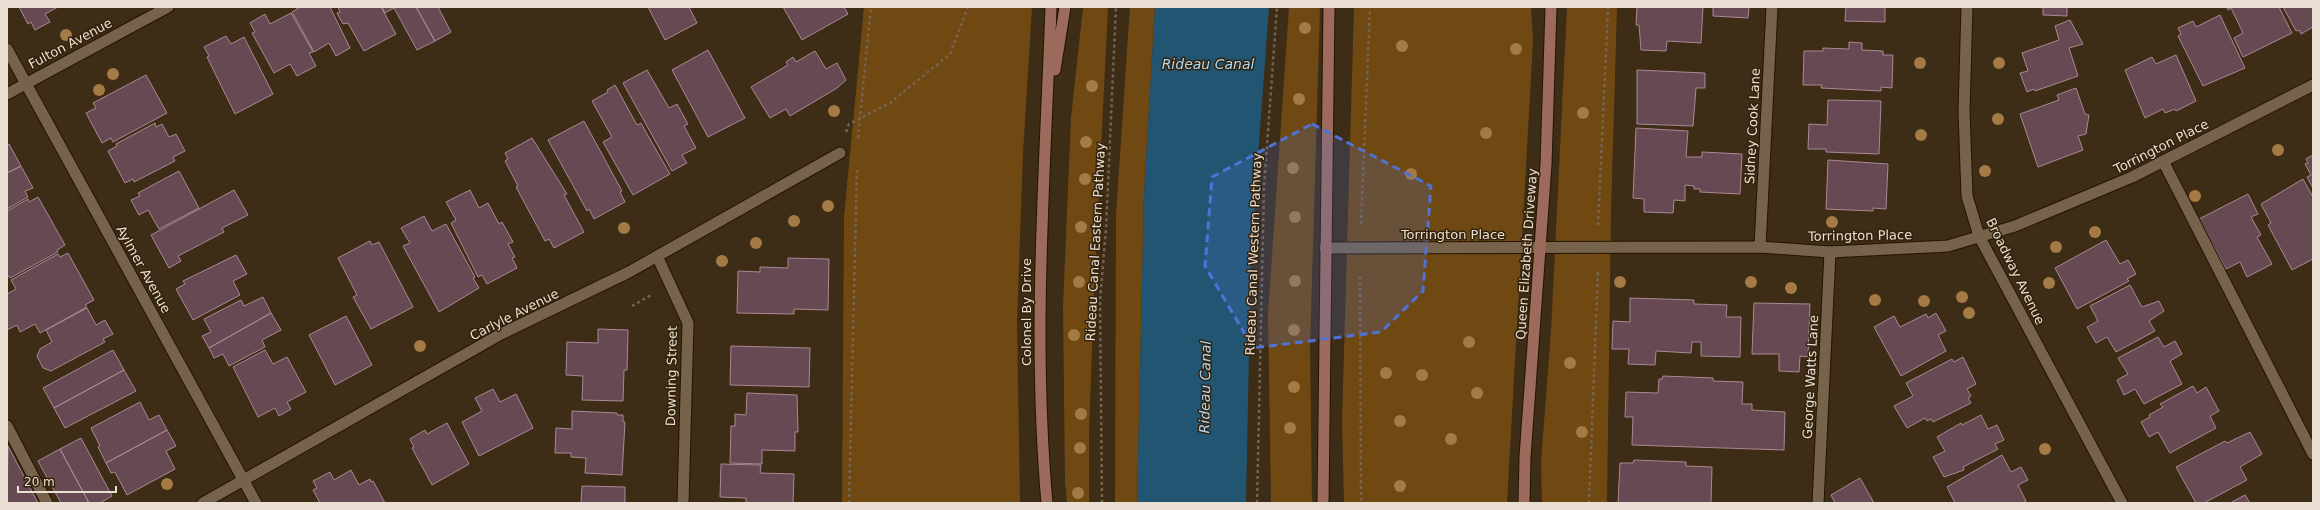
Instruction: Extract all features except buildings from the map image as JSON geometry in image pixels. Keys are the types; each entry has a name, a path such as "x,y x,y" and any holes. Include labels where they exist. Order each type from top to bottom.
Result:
{"main road":[{"name":"Colonel By Drive","path":"1047,503 1042,441 1039,272 1051,7"},
{"name":"Colonel By Drive","path":"1047,120 1065,7"},
{"path":"1323,503 1329,7"},
{"name":"Queen Elizabeth Driveway","path":"1524,503 1525,457 1546,164 1551,7"}],"street":[{"name":"Fulton Avenue","path":"7,94 168,7"},
{"name":"Sidney Cook Lane","path":"1760,247 1772,7"},
{"name":"Broadway Avenue","path":"1967,7 1964,111 1967,196 1979,236 2122,503"},
{"name":"Aylmer Avenue","path":"7,49 256,503"},
{"name":"Torrington Place","path":"1325,248 1760,247 1830,252 1948,246 2015,226 2132,177 2313,85"},
{"name":"Carlyle Avenue","path":"203,503 501,334 629,272 840,153"},
{"path":"2163,161 2313,454"},
{"name":"George Watts Lane","path":"1818,503 1830,252"},
{"name":"Downing Street","path":"657,256 688,323 683,503"},
{"path":"7,426 47,503"}],"path":[{"path":"857,144 858,120 871,7"},
{"path":"840,153 849,124 890,103 950,54 968,7"},
{"name":"Rideau Canal Eastern Pathway","path":"1102,503 1100,301 1106,229 1116,7"},
{"name":"Rideau Canal Western Pathway","path":"1257,503 1264,187 1277,7"},
{"path":"1361,225 1370,7"},
{"path":"1589,503 1598,224 1608,7"},
{"path":"849,503 857,168"},
{"path":"1360,276 1361,503"}],"highlighted area":[{"path":"1312,124 1431,186 1423,291 1381,332 1253,348 1205,266 1212,177"}],"shaded area":[{"path":"864,7 1032,7 1023,153 1017,323 1020,503 842,503 844,217"},
{"path":"1083,7 1108,7 1095,271 1089,431 1089,503 1067,503 1065,481 1063,306 1071,118"},
{"path":"1130,7 1155,7 1144,193 1137,503 1115,503 1116,214"},
{"path":"1289,7 1320,7 1310,348 1312,503 1271,503 1268,314"},
{"path":"1354,7 1531,7 1533,41 1507,503 1344,503 1342,421"},
{"path":"1567,7 1617,7 1611,212 1607,503 1542,503 1541,462 1551,331"}],"water":[{"name":"Rideau Canal","path":"1155,7 1269,7 1251,252 1246,503 1137,503 1144,193"}]}
